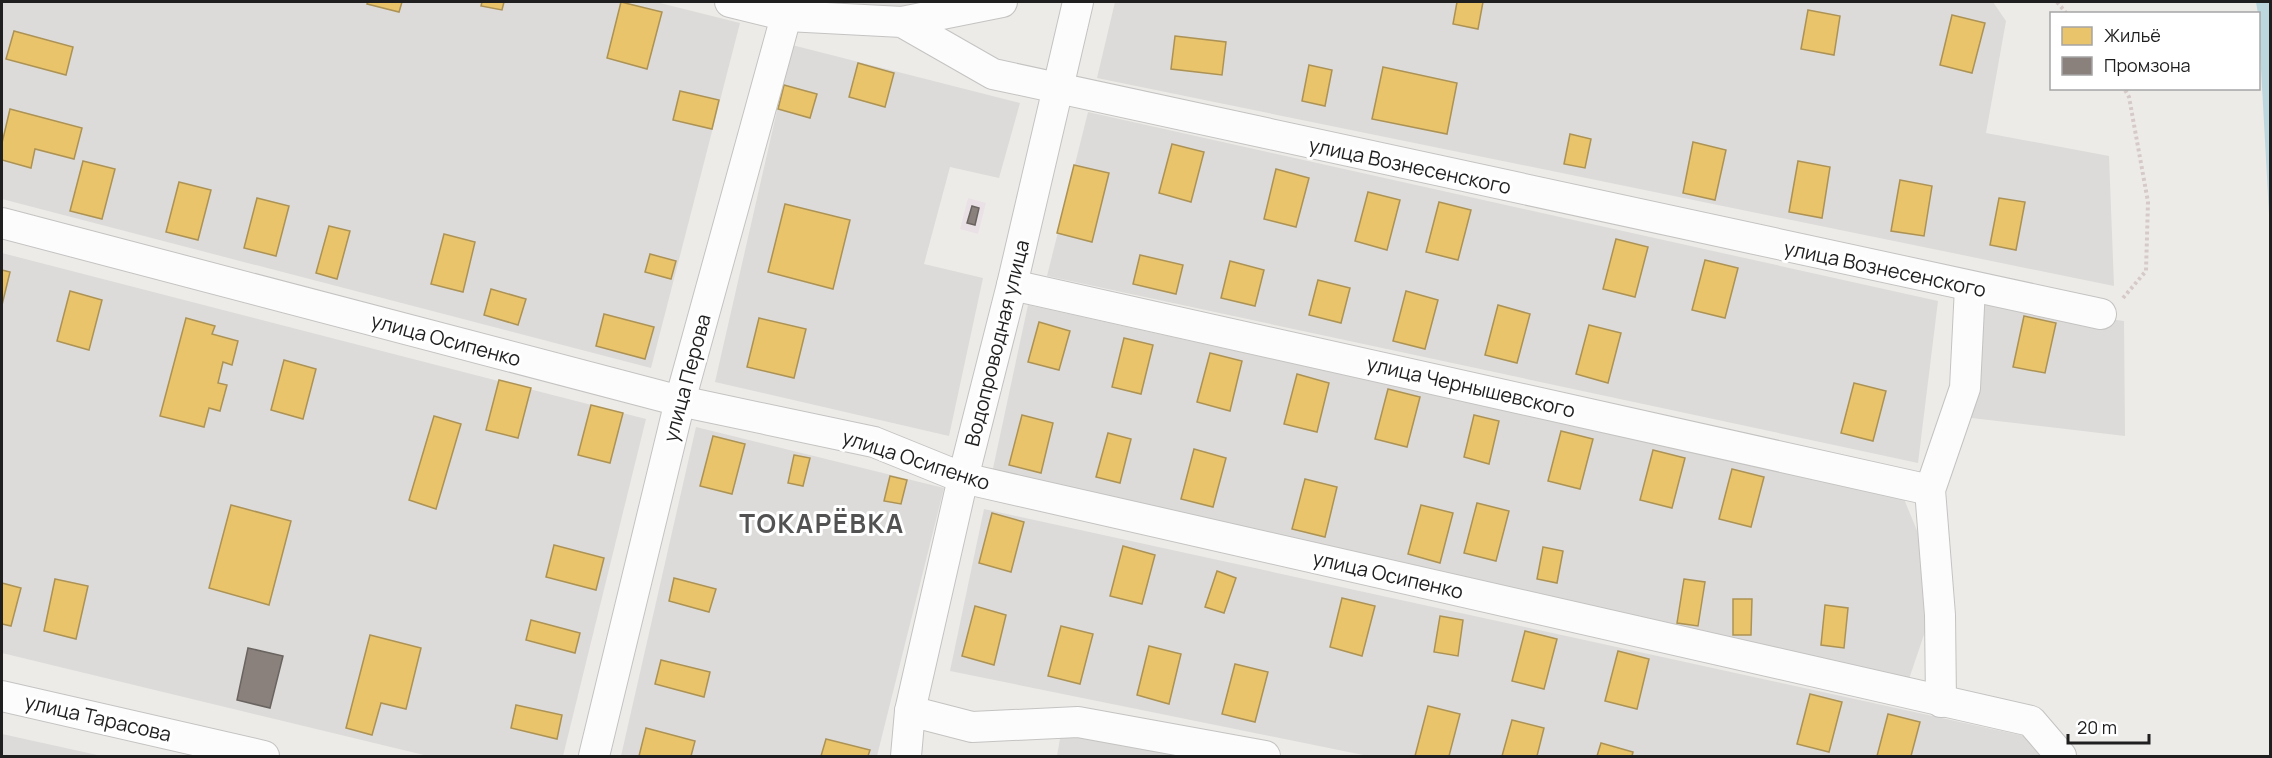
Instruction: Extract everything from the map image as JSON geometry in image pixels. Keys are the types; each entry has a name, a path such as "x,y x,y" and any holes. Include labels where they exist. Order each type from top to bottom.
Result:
{"street":[{"name":"улица Вознесенского","path":"730,2 902,22 993,74 2101,314"},
{"path":"902,22 1002,2"},
{"name":"Водопроводная улица","path":"906,756 910,711 963,478 1012,285 1078,2"},
{"name":"улица Перова","path":"594,756 680,401 788,9"},
{"name":"улица Осипенко","path":"2,223 680,401 874,442 963,478 2031,721 2061,756"},
{"name":"улица Чернышевского","path":"1012,285 1930,490"},
{"path":"1941,702 1940,615 1930,490 1965,388 1970,287"},
{"name":"улица Тарасова","path":"2,696 264,756"},
{"path":"910,711 972,727 1078,722 1265,756"}],"path":[{"path":"2101,314 2120,302 2146,271 2148,201 2129,97 2125,90"}],"shaded area":[{"path":"2,2 656,2 740,23 651,368 2,199"},
{"path":"804,2 925,2 903,7"},
{"path":"1115,2 1993,2 2006,21 1986,133 2109,156 2114,286 1097,78"},
{"path":"792,45 1020,103 999,178 950,167 924,264 983,278 949,436 715,382"},
{"path":"1088,112 1938,301 1918,463 1047,276"},
{"path":"968,198 986,203 978,234 960,229"},
{"path":"2,253 646,419 563,756 428,756 2,653"},
{"path":"1983,301 2124,321 2125,436 1963,417"},
{"path":"1028,305 1904,499 1925,550 1932,611 1909,679 992,473"},
{"path":"696,427 944,488 877,756 621,756"},
{"path":"984,509 2029,737 2047,756 1368,756 950,671"},
{"path":"1061,733 1177,756 1057,756"},
{"path":"2,734 102,756 2,756"}],"water":[{"path":"2256,2 2270,2 2270,232 2260,12 2258,12"}],"building: Жильё":[{"path":"368,2 402,2 399,12 367,4"},
{"path":"482,2 504,2 502,10 481,6"},
{"path":"621,2 662,12 647,69 607,58"},
{"path":"1457,2 1483,2 1478,29 1453,24"},
{"path":"1808,10 1840,16 1834,55 1801,49"},
{"path":"1952,15 1985,23 1972,73 1940,65"},
{"path":"14,31 73,47 66,75 6,59"},
{"path":"1175,36 1226,42 1222,75 1171,69"},
{"path":"858,63 894,73 885,107 849,97"},
{"path":"1309,65 1332,70 1325,106 1302,101"},
{"path":"1383,67 1457,83 1447,134 1372,119"},
{"path":"784,85 817,94 810,118 778,109"},
{"path":"680,91 719,100 712,129 673,120"},
{"path":"10,109 82,128 74,159 35,149 31,168 2,160 2,143"},
{"path":"1570,134 1591,139 1585,168 1564,164"},
{"path":"1693,142 1726,150 1715,200 1683,193"},
{"path":"1172,144 1204,152 1191,202 1159,193"},
{"path":"83,161 115,169 102,219 70,211"},
{"path":"1798,161 1830,167 1822,218 1789,212"},
{"path":"1074,165 1109,173 1092,242 1057,233"},
{"path":"1276,169 1309,178 1296,227 1264,219"},
{"path":"1900,180 1932,186 1924,236 1891,231"},
{"path":"179,182 211,190 198,240 166,232"},
{"path":"1368,192 1400,200 1387,250 1355,241"},
{"path":"257,198 289,206 276,256 244,248"},
{"path":"1999,198 2025,202 2016,250 1990,245"},
{"path":"1439,202 1471,210 1458,260 1426,252"},
{"path":"785,204 850,220 833,289 768,272"},
{"path":"329,226 350,231 337,279 316,273"},
{"path":"444,234 475,242 463,292 431,284"},
{"path":"1616,239 1648,247 1635,297 1603,289"},
{"path":"650,254 676,261 671,279 645,272"},
{"path":"1140,255 1183,265 1176,294 1133,284"},
{"path":"1705,260 1738,268 1725,318 1692,310"},
{"path":"1230,261 1264,270 1255,306 1221,298"},
{"path":"2,270 10,272 2,305"},
{"path":"1318,280 1350,288 1341,323 1309,315"},
{"path":"491,289 526,299 518,325 484,315"},
{"path":"70,291 102,300 89,350 57,341"},
{"path":"1406,291 1438,300 1425,349 1393,341"},
{"path":"1498,305 1530,314 1517,363 1485,355"},
{"path":"604,314 654,327 645,359 596,346"},
{"path":"2024,316 2056,323 2045,373 2013,367"},
{"path":"186,318 215,326 212,334 238,341 232,365 223,362 218,383 227,385 220,411 209,408 204,427 160,416"},
{"path":"759,318 806,329 794,378 747,367"},
{"path":"1039,322 1070,331 1059,370 1028,362"},
{"path":"1589,325 1621,333 1608,383 1576,374"},
{"path":"1124,338 1153,345 1141,394 1112,387"},
{"path":"1210,353 1242,361 1230,411 1197,402"},
{"path":"284,360 316,369 303,419 271,410"},
{"path":"1297,374 1329,383 1317,432 1284,424"},
{"path":"499,380 531,388 518,438 486,430"},
{"path":"1854,383 1886,391 1873,441 1841,433"},
{"path":"1388,389 1420,397 1407,447 1375,439"},
{"path":"591,405 623,413 610,463 578,455"},
{"path":"1022,415 1053,423 1041,473 1009,465"},
{"path":"1474,415 1499,421 1489,464 1464,457"},
{"path":"434,416 461,424 436,509 409,500"},
{"path":"1561,431 1593,439 1580,489 1548,481"},
{"path":"1108,433 1131,439 1120,483 1096,477"},
{"path":"713,436 745,444 732,494 700,486"},
{"path":"1194,449 1226,458 1213,507 1181,499"},
{"path":"1653,450 1685,458 1672,508 1640,500"},
{"path":"794,455 810,458 803,486 788,483"},
{"path":"1732,469 1764,477 1751,527 1719,519"},
{"path":"890,476 907,480 901,504 884,501"},
{"path":"1305,479 1337,487 1325,537 1292,529"},
{"path":"1477,503 1509,511 1496,561 1464,553"},
{"path":"231,505 291,521 269,605 209,588"},
{"path":"1421,505 1453,513 1440,563 1408,554"},
{"path":"992,513 1024,522 1011,572 979,563"},
{"path":"554,545 604,558 596,590 546,577"},
{"path":"1123,546 1155,555 1142,604 1110,596"},
{"path":"1543,547 1563,551 1557,583 1537,579"},
{"path":"1217,571 1236,578 1224,613 1205,607"},
{"path":"674,578 716,589 709,612 669,601"},
{"path":"55,579 88,586 76,639 44,631"},
{"path":"1684,579 1705,582 1698,626 1677,623"},
{"path":"2,583 21,588 11,626 2,624"},
{"path":"1342,598 1375,606 1362,656 1330,647"},
{"path":"1733,599 1752,599 1751,635 1733,635"},
{"path":"1825,605 1848,608 1844,648 1821,645"},
{"path":"975,606 1006,615 994,665 962,656"},
{"path":"1440,616 1463,620 1458,656 1434,652"},
{"path":"531,620 580,633 575,653 526,640"},
{"path":"1061,626 1093,634 1080,684 1048,676"},
{"path":"1525,631 1557,639 1544,689 1512,681"},
{"path":"370,635 421,648 406,709 381,703 372,735 346,728"},
{"path":"1149,646 1181,654 1169,704 1137,695"},
{"path":"1618,651 1649,659 1637,709 1605,701"},
{"path":"661,660 710,672 704,697 655,684"},
{"path":"1235,664 1268,672 1255,722 1222,714"},
{"path":"1810,694 1842,702 1829,752 1797,744"},
{"path":"516,705 562,715 557,739 511,728"},
{"path":"1428,706 1460,714 1449,756 1415,756"},
{"path":"1888,714 1920,722 1911,756 1877,756"},
{"path":"1512,720 1544,728 1537,756 1502,756"},
{"path":"646,728 695,741 691,756 639,756"},
{"path":"826,739 870,750 868,756 821,756"},
{"path":"1601,743 1633,752 1632,756 1597,756"}],"building: Промзона":[{"path":"972,206 979,208 975,225 967,223"},
{"path":"248,648 283,656 270,708 237,700"}],"district":[{"name":"ТОКАРЁВКА","path":"822,524"}]}
